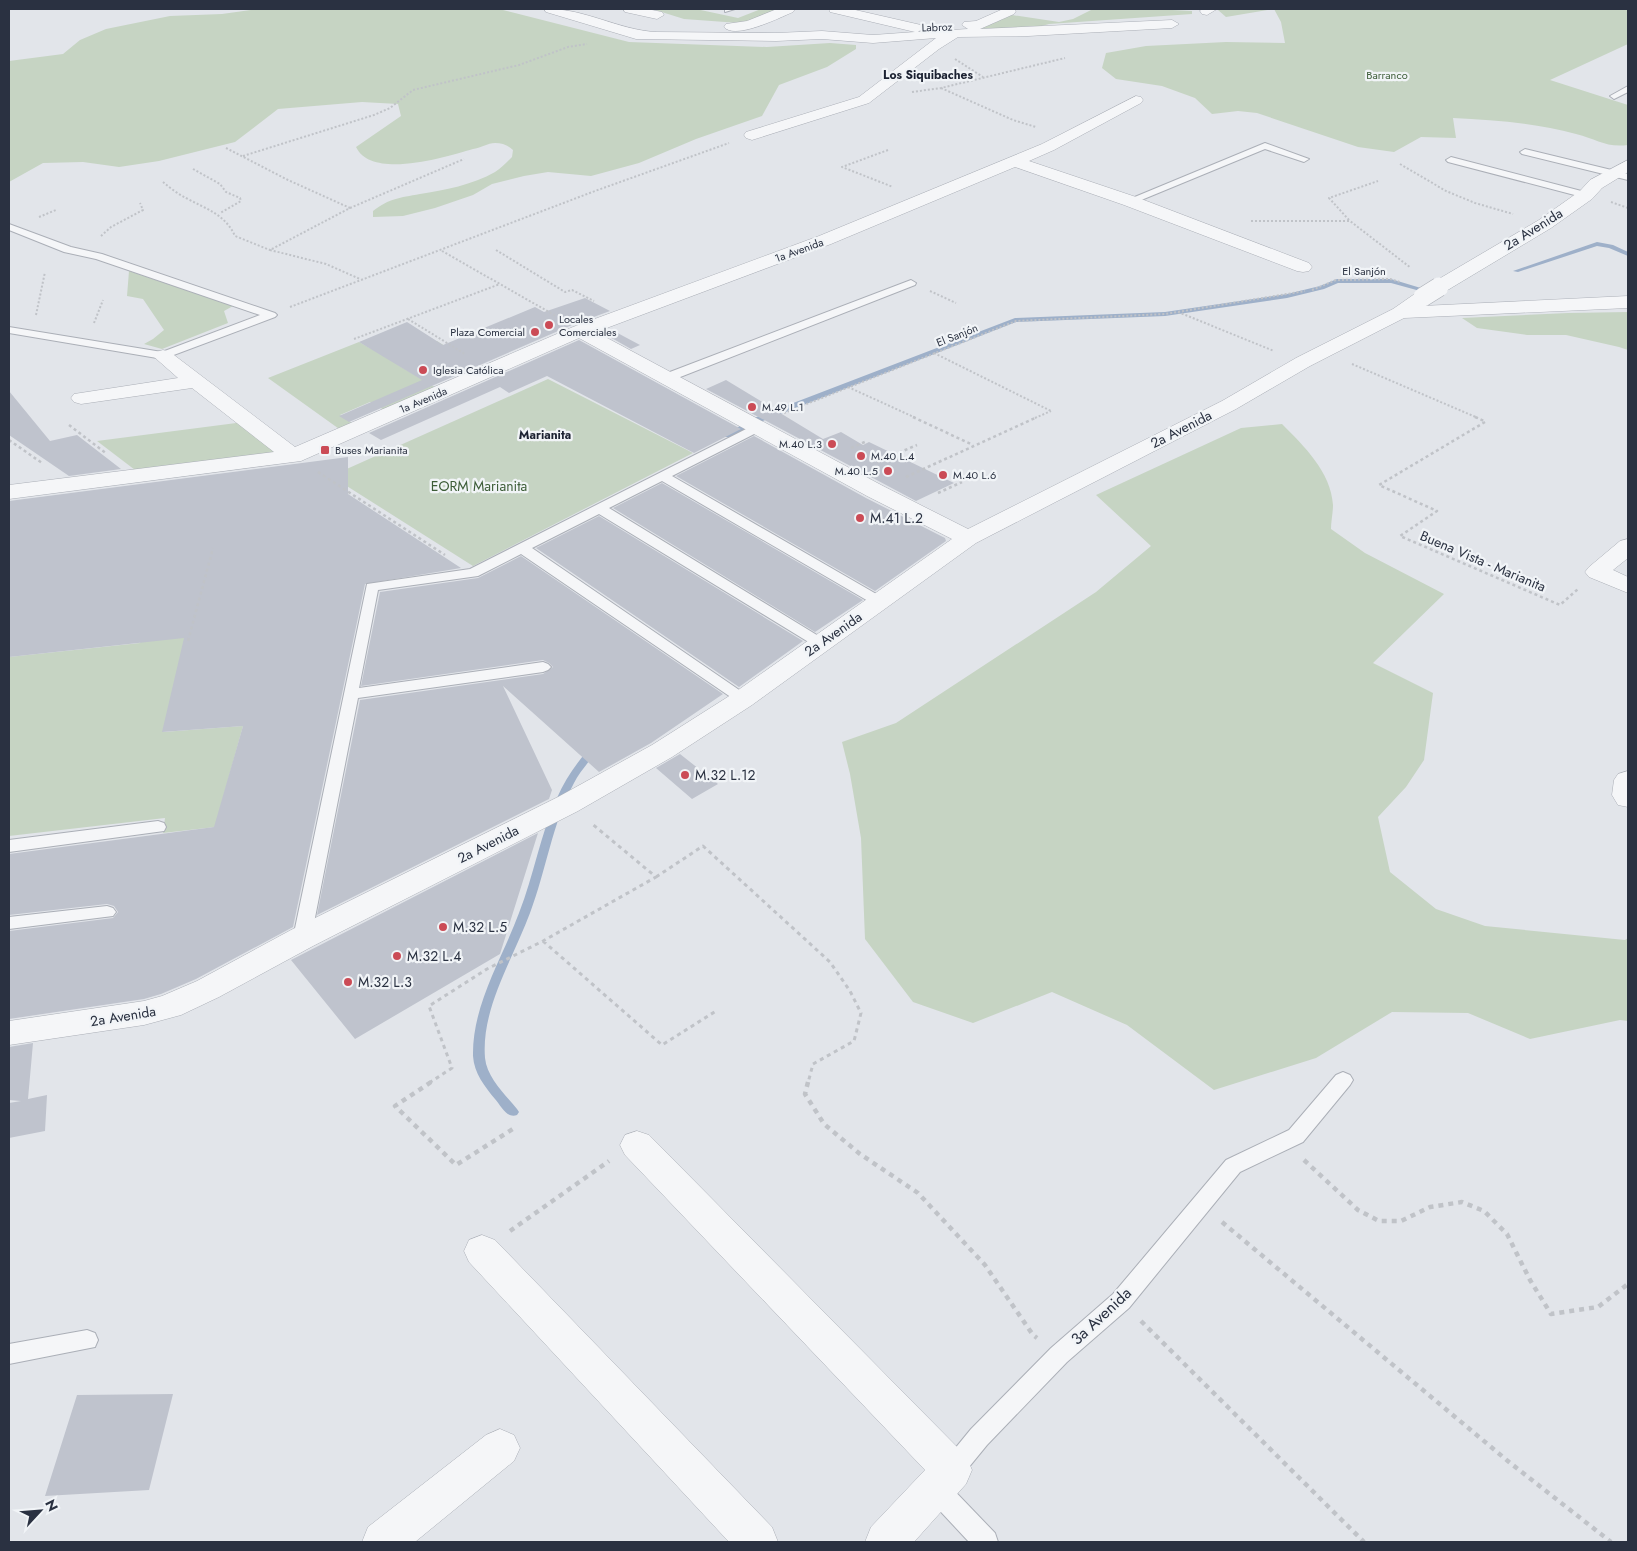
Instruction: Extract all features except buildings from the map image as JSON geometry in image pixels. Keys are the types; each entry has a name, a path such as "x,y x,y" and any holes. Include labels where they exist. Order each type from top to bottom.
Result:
{"street":[{"path":"550,9 636,35 766,37 835,35 873,39 954,33 1028,32 1172,24"},
{"path":"630,9 656,15"},
{"path":"720,27 746,26 788,9"},
{"name":"Labroz","path":"835,9 917,28 978,25 1009,11"},
{"path":"1045,18 1068,17"},
{"path":"752,135 864,100 934,46 954,33"},
{"name":"1a Avenida","path":"9,492 293,456 621,314 825,240 1014,161 1068,136 1136,100"},
{"path":"1014,161 1204,228 1303,267"},
{"name":"2a Avenida","path":"9,1033 158,1011 208,989 302,938 567,804 662,751 743,699 820,642 880,602 968,538 1229,405 1303,362 1400,312 1544,224 1586,195 1596,184 1624,171"},
{"path":"1400,312 1628,302"},
{"path":"580,331 875,491 968,538"},
{"path":"163,356 293,456"},
{"path":"81,398 196,381"},
{"path":"1628,546 1597,572 1628,586"},
{"path":"1628,780 1626,795 1628,798"},
{"path":"637,1146 944,1479"},
{"path":"482,1251 757,1542"},
{"path":"383,1542 500,1448"},
{"name":"3a Avenida","path":"886,1542 944,1479"}],"lane":[{"path":"1614,96 1628,89"},
{"path":"1130,201 1265,146 1304,159"},
{"path":"1525,152 1624,171"},
{"path":"1452,160 1586,195"},
{"path":"9,227 68,250 98,256 271,315"},
{"path":"666,378 911,283"},
{"path":"9,330 163,356 271,315"},
{"path":"302,938 372,587 473,573 664,476 748,423"},
{"path":"664,476 880,602"},
{"path":"599,508 820,642"},
{"path":"522,548 743,699"},
{"path":"352,694 544,667"},
{"path":"9,846 158,827"},
{"path":"9,924 107,912"},
{"name":"3a Avenida","path":"944,1479 979,1437 1059,1355 1121,1301 1233,1166 1296,1136 1343,1080"},
{"path":"9,1354 87,1340"},
{"path":"944,1479 986,1542"}],"path":[{"path":"243,156 374,115 390,108 413,90 519,65 568,47 636,35"},
{"path":"934,46 984,77"},
{"path":"864,100 940,88 1065,58"},
{"path":"940,88 1013,120 1068,136"},
{"path":"271,315 595,191 752,135"},
{"path":"226,148 288,180 350,208"},
{"path":"888,150 842,167 923,199"},
{"path":"270,250 350,208 464,159"},
{"path":"1400,164 1460,197 1544,224"},
{"path":"193,169 220,184 221,190 240,198 241,201 238,204 220,213"},
{"path":"1378,181 1329,198 1350,221 1411,268"},
{"path":"163,182 185,198 220,213 233,229 235,236 270,250 326,264 360,280"},
{"path":"98,256 102,248 100,239 102,235 111,227 143,210 140,203"},
{"path":"1204,228 1255,220 1350,221"},
{"path":"496,250 565,292 572,290 621,314"},
{"path":"442,251 580,331"},
{"path":"32,333 45,272"},
{"name":"El Sanjón","path":"778,416 1016,321 1165,314 1286,295 1320,288 1336,280 1390,279 1406,283"},
{"path":"911,283 956,303"},
{"path":"354,339 500,284"},
{"path":"1176,312 1303,362"},
{"path":"408,319 491,370"},
{"name":"Buena Vista - Marianita","path":"1324,351 1485,422 1379,486 1437,511 1400,536 1560,605 1597,572"},
{"path":"875,491 1051,411 934,354"},
{"path":"848,387 974,446"},
{"path":"69,425 136,476"},
{"path":"847,476 917,444"},
{"path":"293,456 473,573"},
{"path":"188,641 213,548"},
{"path":"567,804 656,877"},
{"path":"516,1127 456,1165 395,1106 452,1068 429,1006 488,969 543,941 656,877 703,846 830,962 850,991 861,1013 854,1041 813,1064 804,1094 824,1124 860,1154 918,1193 985,1265 1033,1335 1059,1355"},
{"path":"543,941 662,1046 716,1011"},
{"path":"1286,1142 1358,1210 1379,1221 1401,1221 1430,1207 1462,1202 1484,1211 1507,1234 1530,1280 1551,1314 1598,1307 1628,1284"},
{"path":"482,1251 629,1146 637,1146"},
{"path":"1200,1204 1509,1462 1611,1542"},
{"path":"1121,1301 1364,1542"}],"green space":[{"path":"257,9 499,9 629,42 767,47 830,43 856,45 856,49 827,67 779,85 762,116 696,139 639,163 591,176 548,172 524,176 492,184 473,195 435,208 403,216 373,217 373,211 395,199 439,191 486,177 512,157 513,150 505,145 492,143 428,161 393,164 377,162 364,157 356,147 401,116 398,104 362,102 278,109 235,142 159,161 119,167 83,162 43,163 9,182 9,61 63,54 80,40 106,29 170,16 222,14"},
{"path":"652,9 696,9 738,18 761,9 779,9 748,22 739,23 684,19"},
{"path":"1093,9 1153,9 1192,11 1192,14 1049,24 1038,27 980,29 1012,15 1059,22 1073,19"},
{"path":"1274,9 1226,17 1218,10"},
{"name":"Barranco","path":"1274,9 1628,9 1628,44 1550,80 1628,105 1628,145 1607,144 1561,130 1530,125 1453,118 1456,138 1421,137 1394,152 1358,147 1257,113 1238,111 1212,114 1195,98 1162,86 1116,79 1102,68 1106,53 1146,46 1226,42 1285,43 1281,22"},
{"path":"129,271 233,306 224,311 228,323 162,349 144,344 164,330 143,299 127,296"},
{"path":"1628,312 1628,350 1566,335 1527,335 1477,328 1462,318 1568,313"},
{"path":"437,341 445,346 398,365 438,389 386,411 370,402 340,415 355,425 342,431 268,378 359,342 391,360"},
{"name":"EORM Marianita","path":"548,379 693,453 473,566 331,476"},
{"path":"244,422 285,454 139,473 97,441"},
{"path":"1282,424 1299,441 1322,471 1331,493 1333,505 1331,529 1365,553 1444,594 1373,663 1433,693 1424,760 1406,787 1378,817 1390,872 1436,909 1485,926 1625,940 1628,938 1628,1021 1620,1020 1530,1039 1468,1013 1392,1012 1316,1058 1214,1090 1127,1025 1052,992 973,1023 913,1002 865,939 861,838 850,774 842,742 896,723 1096,592 1151,546 1096,495 1241,428"},
{"path":"193,610 163,732 243,726 215,827 163,833 165,818 9,836 9,657 140,643 150,614"}],"waterway":[{"path":"1516,271 1597,244 1611,246 1628,254"},
{"path":"728,435 757,420 1015,320 1165,314 1287,296 1322,288 1337,281 1391,281 1431,292"},
{"path":"513,1112 487,1080 480,1065 479,1040 483,1021 495,983 526,910 555,813 569,783 593,749"}],"place":[{"name":"Locales Comerciales","path":"549,325"},
{"name":"Plaza Comercial","path":"535,332"},
{"name":"Iglesia Católica","path":"423,370"},
{"name":"M.49 L.1","path":"752,407"},
{"name":"M.40 L.3","path":"832,444"},
{"name":"Buses Marianita","path":"325,450"},
{"name":"M.40 L.4","path":"861,456"},
{"name":"M.40 L.5","path":"888,471"},
{"name":"M.40 L.6","path":"943,475"},
{"name":"M.41 L.2","path":"860,518"},
{"name":"M.32 L.12","path":"685,775"},
{"name":"M.32 L.5","path":"443,927"},
{"name":"M.32 L.4","path":"397,956"},
{"name":"M.32 L.3","path":"348,982"}],"district":[{"name":"Los Siquibaches","path":"928,75"},
{"name":"Marianita","path":"545,435"}]}
